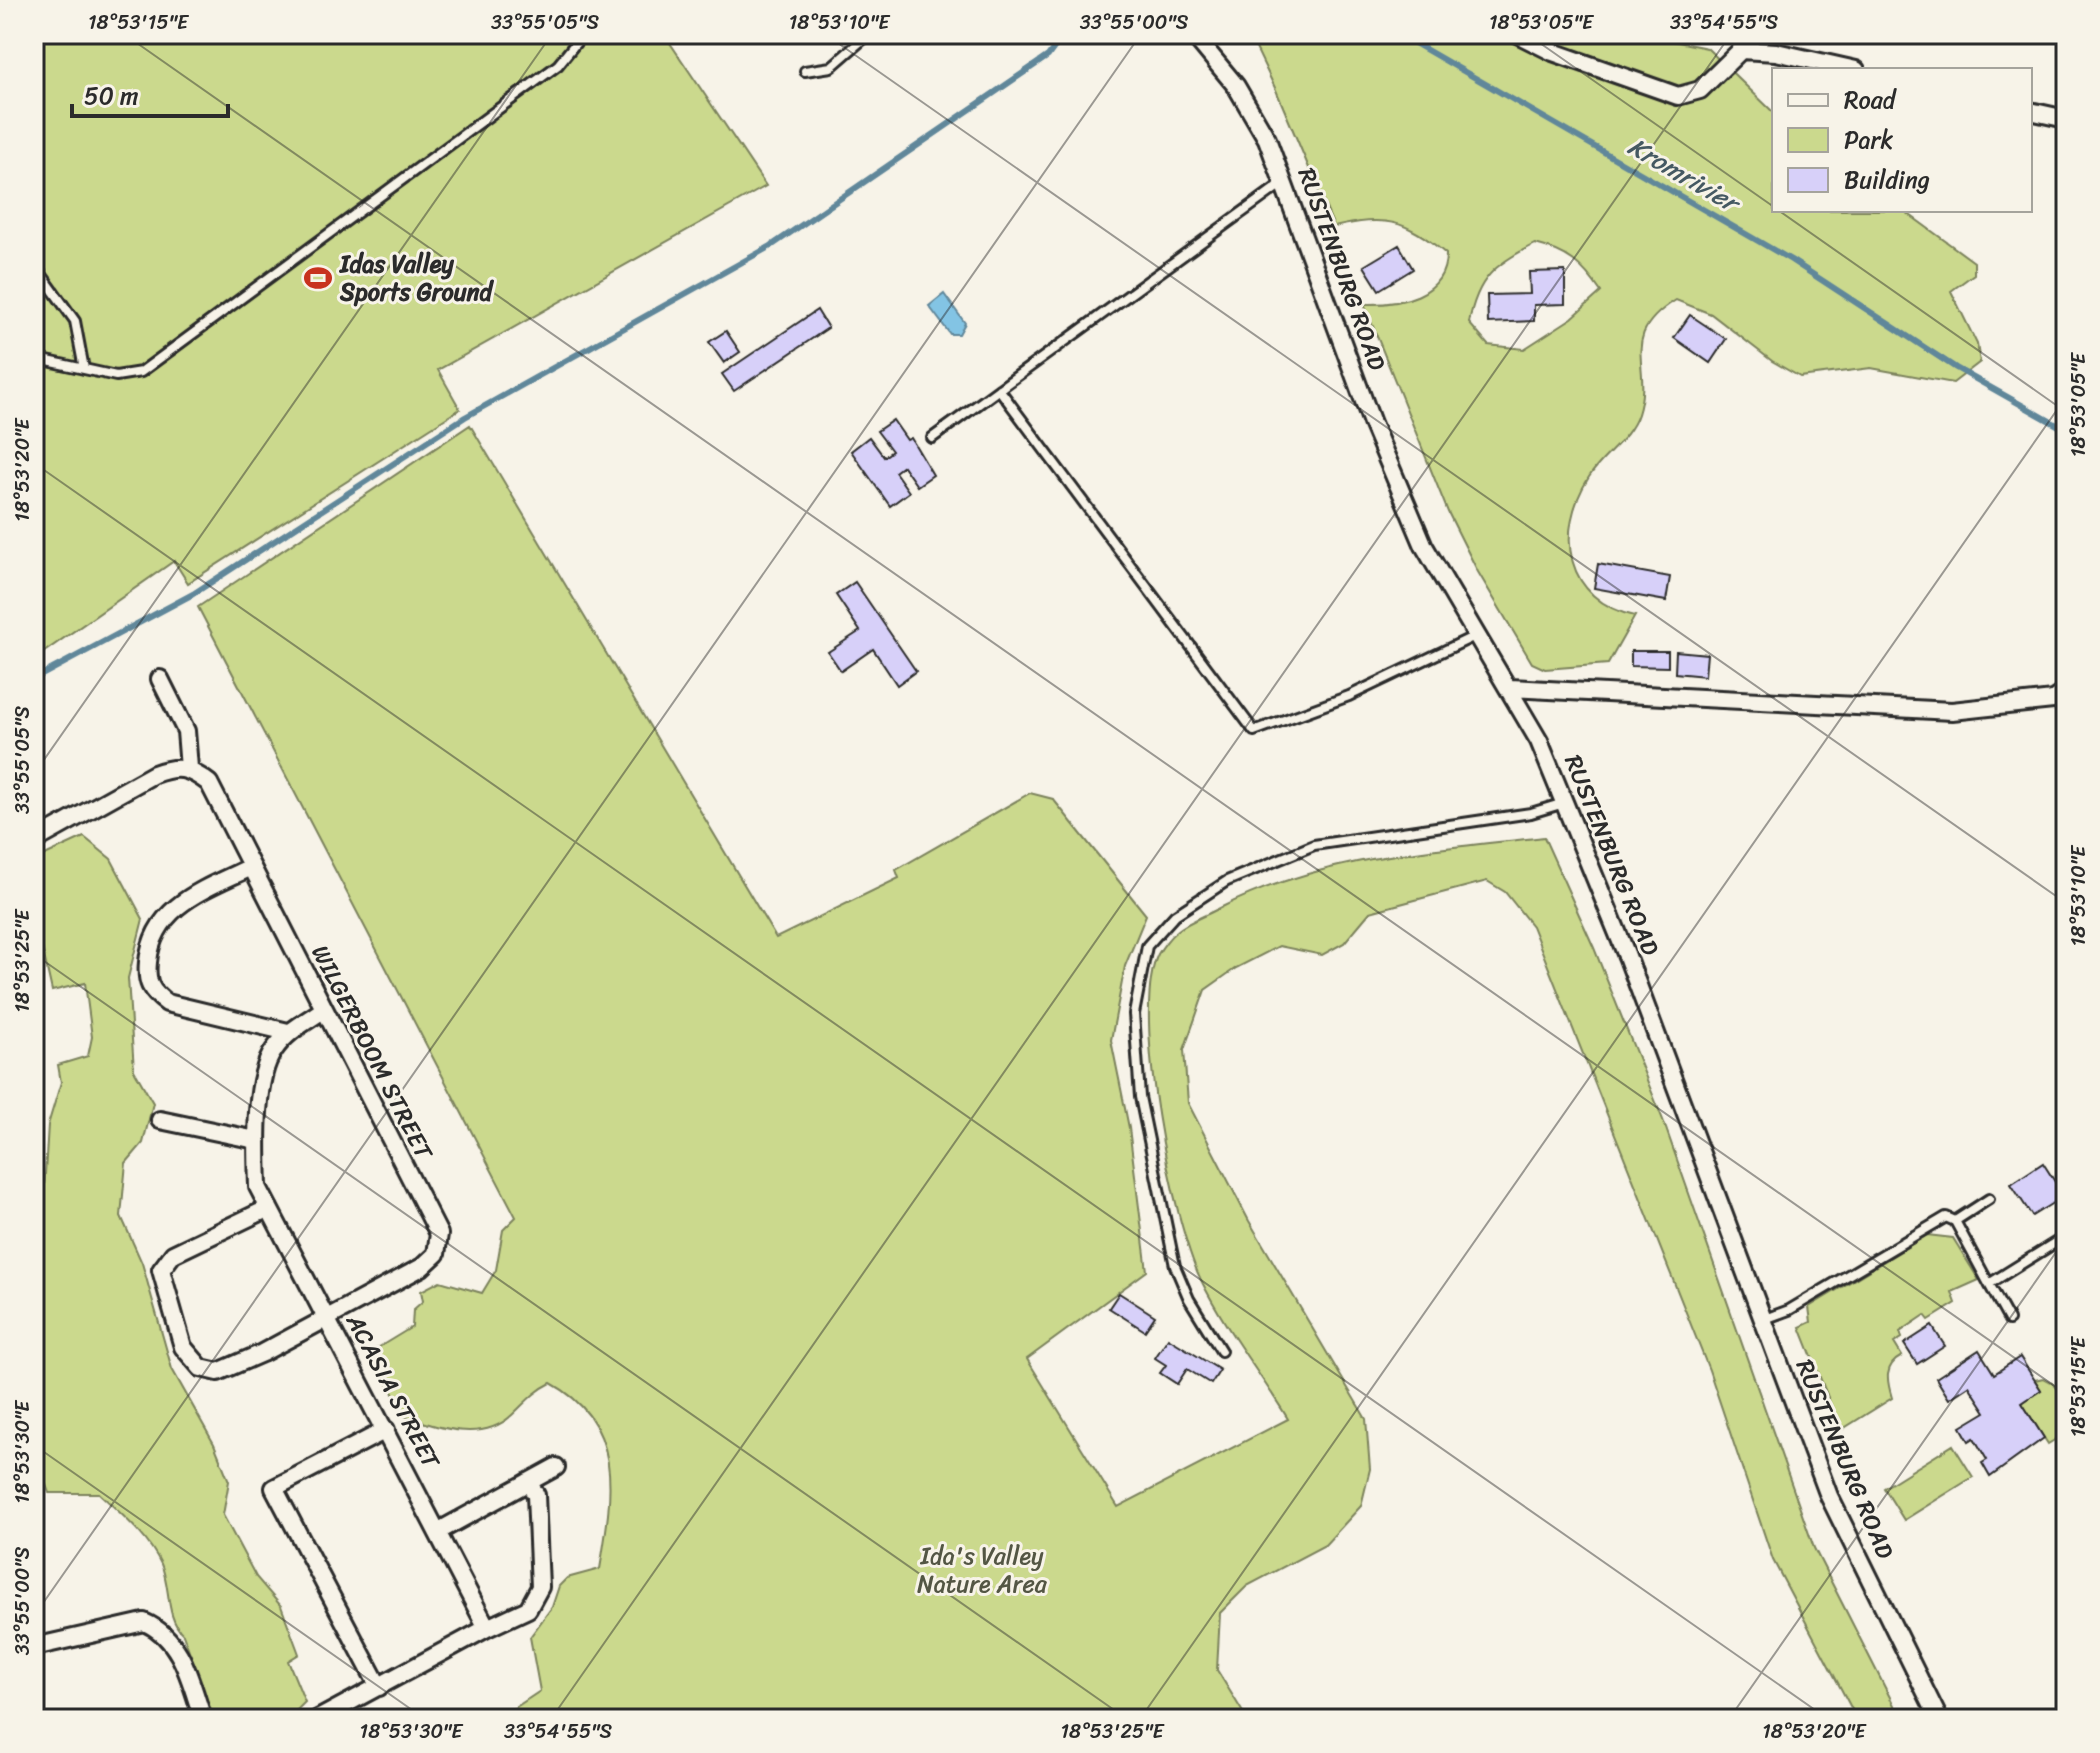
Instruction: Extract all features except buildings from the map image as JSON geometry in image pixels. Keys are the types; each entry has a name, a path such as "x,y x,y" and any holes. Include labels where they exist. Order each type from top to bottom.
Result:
{"street":[{"name":"RUSTENBURG ROAD","path":"1193,34 1236,86 1267,139 1372,423 1424,546 1539,741 1704,1155 1829,1496 1939,1719"},
{"path":"1517,34 1553,52 1678,96 1700,90 1741,50 1776,52 1847,68"},
{"path":"2032,111 2066,119"},
{"path":"34,841 154,774 173,767 189,768 186,731 160,679"},
{"path":"1510,688 1952,711 2053,700 2066,691"},
{"name":"WILGERBOOM STREET","path":"189,768 209,783 439,1234 436,1254 422,1267 218,1372 201,1368 183,1347 161,1270 173,1254 269,1208"},
{"path":"251,867 173,907 160,922 149,950 147,978 153,993 167,1003 288,1032"},
{"name":"ACASIA STREET","path":"323,1010 288,1032 271,1052 256,1117 258,1187 487,1628"},
{"path":"160,1120 256,1140"},
{"path":"379,1687 274,1488 386,1430"},
{"path":"439,1531 556,1467"},
{"path":"318,1719 528,1609 540,1587 536,1495 528,1482"},
{"path":"34,1647 144,1622 160,1629 181,1656 203,1719"}],"lane":[{"path":"34,358 116,376 141,372 558,65 583,34"},
{"path":"805,71 831,67 869,34"},
{"path":"932,438 1285,181"},
{"path":"34,264 75,321 84,369"},
{"path":"999,389 1254,731 1349,696 1475,636"},
{"path":"1221,1351 1189,1299 1175,1266 1140,1097 1134,1014 1147,946 1175,915 1227,881 1314,845 1531,813 1565,802"},
{"path":"1955,1221 1989,1199"},
{"path":"1762,1320 1789,1310 1946,1217 1955,1221 2009,1320"},
{"path":"1989,1284 2066,1236"}],"green space":[{"name":"Idas Valley Sports Ground","path":"34,34 664,34 766,186 438,370 460,409 188,583 174,561 34,659"},
{"path":"1246,34 1639,34 1707,48 1772,111 1772,212 1906,212 1974,262 1974,274 1951,291 1977,344 1980,362 1953,383 1871,368 1800,377 1772,361 1711,314 1676,300 1647,326 1640,352 1642,396 1638,414 1623,439 1589,477 1578,498 1572,520 1570,541 1580,580 1593,595 1611,608 1635,616 1608,664 1545,669 1532,663 1478,572 1448,512 1364,304 1392,303 1418,296 1438,280 1444,269 1446,254 1418,233 1394,223 1367,221 1334,227 1276,90","holes":["1535,244 1565,255 1587,274 1601,292 1572,318 1524,349 1488,345 1469,323 1477,294 1490,274 1509,258"]},
{"name":"Ida's Valley Nature Area","path":"470,425 776,938 899,878 896,870 1030,793 1053,799 1146,915 1125,966 1111,1040 1129,1128 1147,1271 1027,1359 1118,1507 1288,1419 1210,1298 1190,1252 1179,1213 1158,1117 1152,1067 1149,1021 1151,982 1158,954 1175,933 1192,921 1258,891 1298,877 1419,851 1544,837 1594,948 1663,1120 1814,1548 1901,1719 1857,1719 1773,1560 1709,1370 1532,926 1505,892 1487,881 1370,912 1344,943 1322,955 1279,946 1236,968 1205,990 1184,1050 1188,1103 1249,1221 1366,1419 1370,1469 1361,1506 1325,1545 1247,1586 1220,1613 1217,1670 1247,1719 498,1719 540,1691 530,1637 552,1607 559,1586 567,1578 600,1569 610,1489 603,1441 592,1419 575,1400 551,1383 500,1424 488,1429 446,1428 405,1416 371,1352 412,1327 413,1310 423,1301 421,1291 440,1281 482,1293 496,1270 503,1230 516,1217 198,607"},
{"path":"84,837 111,859 143,919 128,978 134,1070 153,1103 143,1143 126,1163 121,1216 142,1263 172,1369 214,1444 229,1481 223,1515 256,1577 281,1606 299,1654 288,1661 305,1702 288,1719 214,1719 183,1634 173,1619 161,1564 149,1544 99,1493 49,1493 45,1482 34,1476 41,1238 48,1125 61,1082 58,1065 88,1056 92,1037 85,983 52,991 34,911 34,860"},
{"path":"1927,1235 1953,1238 1979,1280 1952,1292 1956,1303 1929,1320 1925,1315 1900,1332 1902,1338 1894,1343 1902,1356 1892,1364 1888,1374 1892,1398 1841,1430 1800,1327 1811,1322 1809,1307"},
{"path":"2043,1378 2061,1394 2066,1416 2066,1433 2048,1444 2022,1403 2041,1390 2035,1380"},
{"path":"1953,1445 1973,1477 1904,1520 1884,1488"}],"water":[{"path":"944,294 965,323 959,334 950,334 929,306"}],"waterway":[{"path":"34,679 193,594 465,417 771,246 1048,56 1064,34"},
{"name":"Kromrivier","path":"1399,34 1791,260 1956,368 2066,430"}],"place":[{"name":"Idas Valley Sports Ground","path":"318,278"}]}
